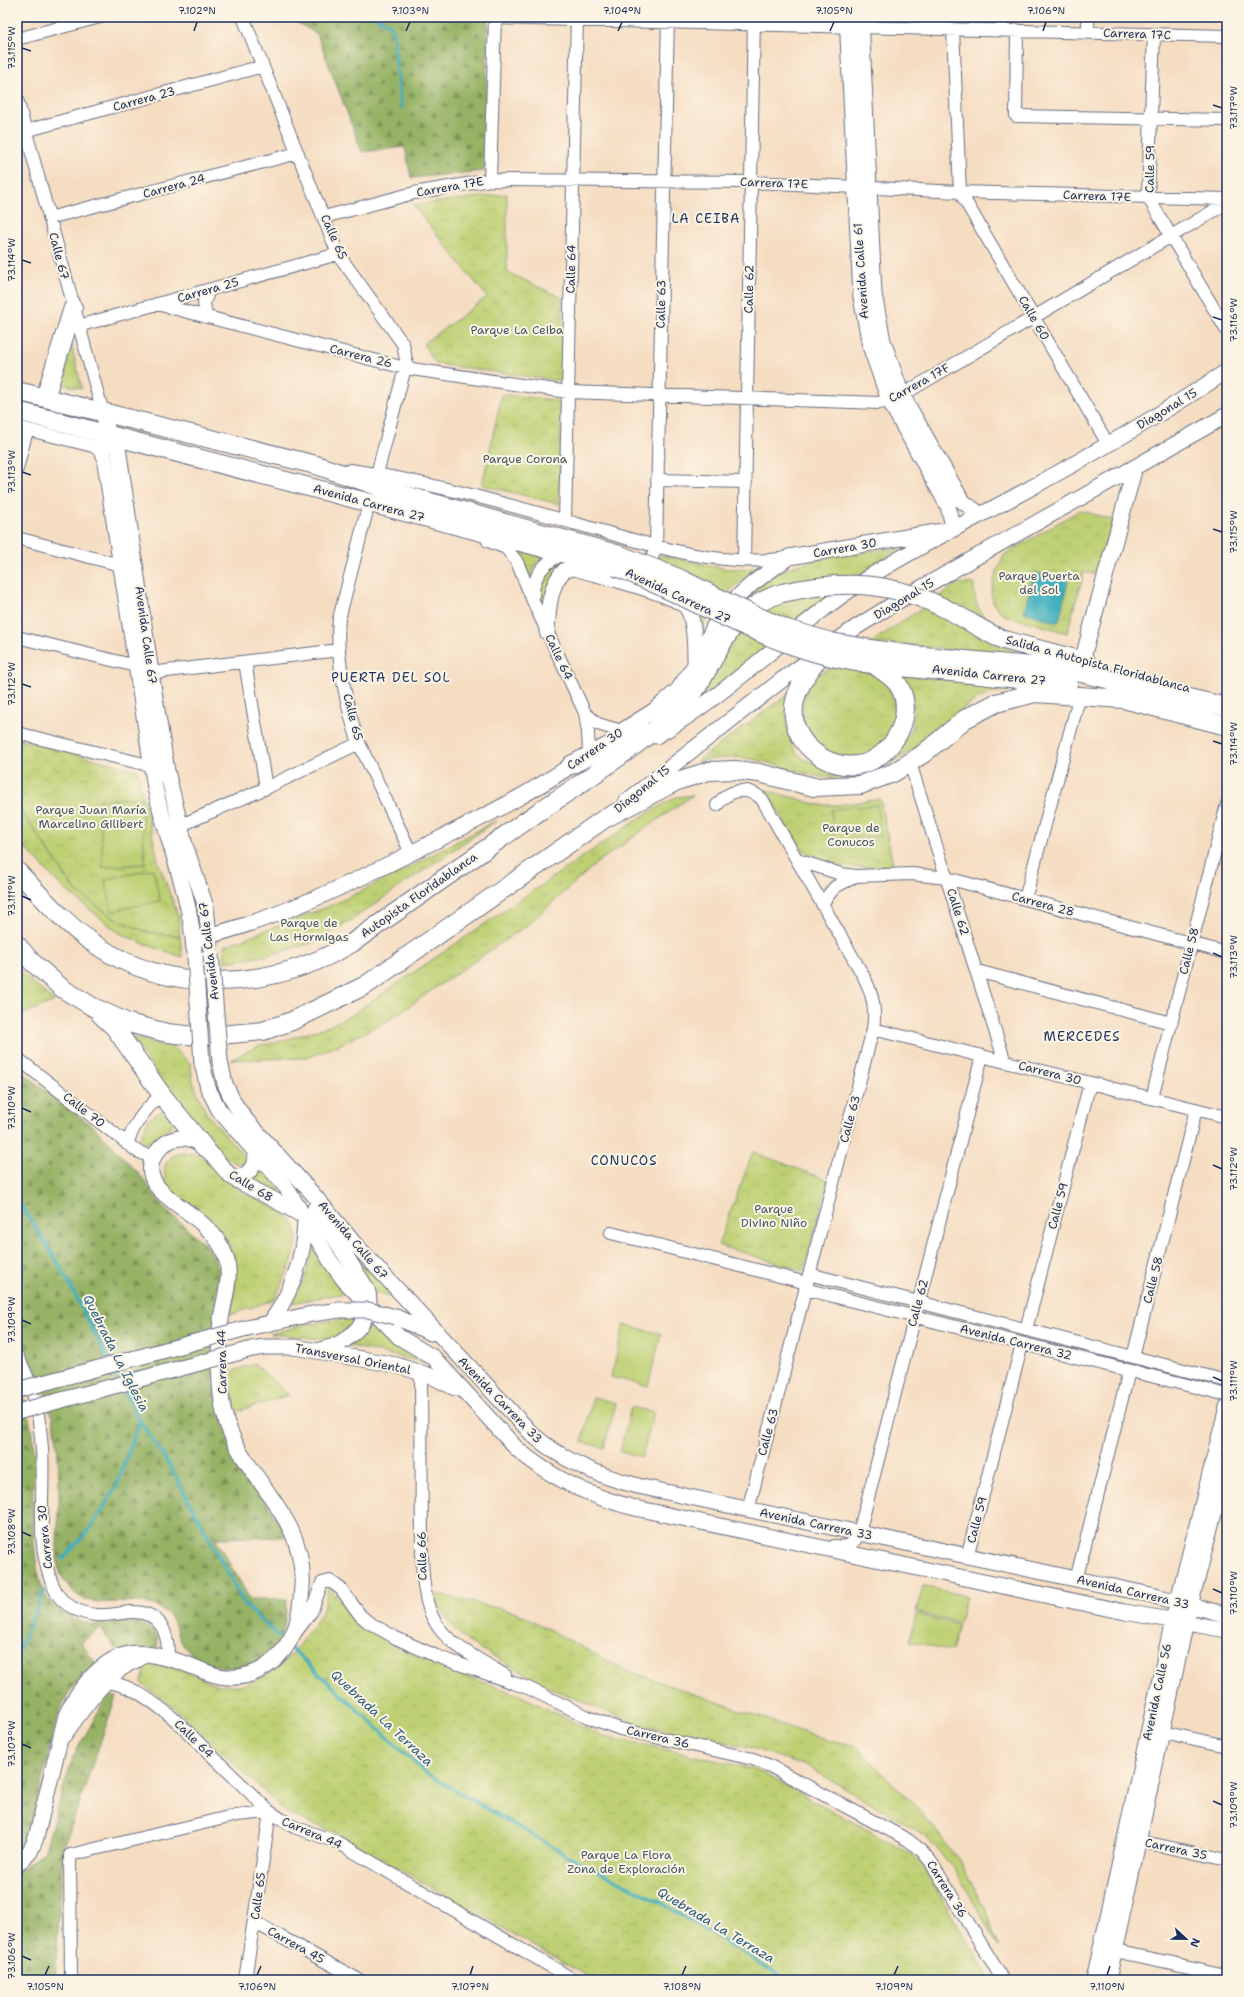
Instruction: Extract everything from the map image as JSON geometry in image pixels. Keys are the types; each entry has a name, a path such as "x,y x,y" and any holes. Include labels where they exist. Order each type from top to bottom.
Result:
{"highway":[{"path":"45,398 73,308"},
{"name":"Avenida Carrera 27","path":"17,391 316,465 401,494 681,579 742,610 786,629 875,657 1070,684 1227,726"},
{"name":"Avenida Carrera 27","path":"17,411 443,522 568,553 618,561"},
{"name":"Salida a Autopista Floridablanca","path":"621,755 676,712 700,683 722,642 738,620 754,606 782,594 836,584 871,585 904,591 951,611 982,630 1004,640 1082,661 1227,696"},
{"path":"824,651 800,684 794,706 794,717 801,738 808,747 825,760 836,764 858,765 869,762 881,754 895,741 904,721 904,698 900,688 875,657"},
{"name":"Avenida Carrera 27","path":"875,657 913,655 1064,669 1227,707"},
{"path":"17,945 46,976 63,989 93,1007 116,1018 146,1028 186,1035 209,1036 263,1031 292,1020 366,985 604,819 677,780 709,771 748,771 814,787 860,785 893,773 910,762 970,716 996,703 1035,693 1123,699"},
{"path":"571,765 676,712"},
{"name":"Autopista Floridablanca","path":"17,871 54,910 77,931 97,946 126,962 160,973 200,981 218,982 261,977 292,970 319,961 352,943 621,755"},
{"path":"93,1007 115,1028 162,1095 204,1147"}],"main road":[{"name":"Avenida Calle 61","path":"854,21 862,187 875,303 896,398 948,506 954,530"},
{"name":"Diagonal 15","path":"621,755 702,707 831,604 867,578 1108,444 1227,371"},
{"name":"Avenida Calle 61","path":"896,398 962,501 980,515"},
{"name":"Avenida Calle 67","path":"103,413 109,435 118,447 151,674 167,771 179,826 205,903 210,937 220,1061 225,1084 234,1103 293,1172 354,1243 450,1347"},
{"name":"Diagonal 15","path":"604,819 765,693 855,628 900,600 1227,414"},
{"name":"Avenida Calle 67","path":"109,435 102,444 120,565 152,766 165,830 186,897 194,940 202,1062 208,1088 219,1110 286,1187 336,1270 368,1306 399,1337 431,1355 473,1402"},
{"path":"1082,661 1135,467"},
{"name":"Carrera 30","path":"194,940 235,930 310,902 489,813 571,765 667,700 682,683 696,663 714,626 727,606 764,574 789,558 954,530"},
{"path":"547,632 550,605 555,584 565,570 575,568 642,588 679,601 687,608 690,615 696,663"},
{"path":"153,1158 162,1146 175,1139 190,1139 204,1147"},
{"name":"Calle 68","path":"204,1147 232,1177 305,1217"},
{"path":"232,1177 240,1177 251,1171 255,1164 255,1153"},
{"name":"Carrera 44","path":"17,1865 30,1852 36,1838 58,1744 70,1706 88,1682 100,1670 121,1656 137,1653 163,1658 213,1674 229,1677 243,1676 261,1670 287,1644 298,1619 302,1595 302,1565 298,1545 278,1504 252,1470 241,1451 224,1412 219,1342 228,1273 227,1260 219,1242 209,1231 196,1218 163,1194 158,1188 151,1173 153,1158"},
{"path":"293,1172 367,1289 369,1301 360,1325 346,1340 332,1347 317,1351"},
{"path":"271,1322 287,1298 296,1276 302,1252 305,1217"},
{"path":"17,1390 271,1322 340,1310 368,1310 396,1317 425,1329 450,1347"},
{"name":"Transversal Oriental","path":"17,1412 252,1350 286,1346 396,1365 421,1372 449,1385 473,1402"},
{"name":"Avenida Carrera 33","path":"450,1347 533,1435 545,1445 570,1461 601,1475 625,1483 1184,1603 1227,1615"},
{"name":"Avenida Carrera 33","path":"473,1402 530,1460 556,1478 606,1500 635,1508 1125,1612 1227,1630"},
{"name":"Avenida Calle 56","path":"1184,1603 1227,1406"},
{"name":"Avenida Calle 56","path":"1108,1980 1132,1840 1179,1621 1227,1462"},
{"name":"Avenida Calle 56","path":"1094,1980 1162,1732 1179,1621"},
{"name":"Carrera 44","path":"58,1744 85,1707 116,1672 130,1662 145,1658 163,1658"}],"street":[{"path":"17,39 100,17"},
{"name":"Calle 65","path":"243,17 338,254 403,344 406,360 405,368 377,474"},
{"path":"490,180 495,17"},
{"name":"Carrera 17C","path":"495,17 854,21 952,29 1227,36"},
{"path":"1001,17 1002,30"},
{"path":"1088,17 1088,32"},
{"name":"Calle 64","path":"566,520 577,18"},
{"name":"Calle 63","path":"642,588 656,546 668,19"},
{"name":"Calle 62","path":"744,561 754,20"},
{"path":"952,29 960,192"},
{"path":"1017,30 1016,116 1227,120"},
{"name":"Calle 59","path":"1154,34 1148,197 1227,331"},
{"name":"Carrera 23","path":"25,131 263,66"},
{"name":"Calle 67","path":"17,99 103,413"},
{"name":"Carrera 24","path":"49,218 298,153"},
{"name":"Carrera 17E","path":"324,217 414,193 490,180 751,182 960,192 1227,199"},
{"name":"Calle 60","path":"960,192 1108,444"},
{"name":"Carrera 17F","path":"568,392 747,397 880,403 896,398 1227,203"},
{"name":"Carrera 25","path":"78,326 338,254"},
{"path":"206,317 204,303 209,290"},
{"name":"Carrera 26","path":"158,304 405,368 568,392"},
{"path":"17,469 22,428 93,446 98,448 104,456"},
{"name":"Avenida Carrera 27","path":"316,465 400,478 566,520 656,546 701,556 744,561 789,558"},
{"path":"657,480 746,482"},
{"name":"Calle 65","path":"369,503 339,619 339,650 352,724 358,743 411,853"},
{"name":"Calle 64","path":"443,522 506,548 517,562 533,601 585,713 588,732 588,753"},
{"path":"17,538 136,569"},
{"name":"Calle 64","path":"533,601 535,580 540,570 548,562 568,553"},
{"path":"17,637 136,666"},
{"path":"151,674 339,650"},
{"path":"245,662 266,788"},
{"path":"1025,899 1080,695"},
{"name":"Calle 64","path":"585,713 598,724 621,731"},
{"path":"17,734 152,766"},
{"path":"179,826 266,788 358,743"},
{"name":"Calle 62","path":"910,762 1005,1062"},
{"name":"Calle 63","path":"717,805 724,797 739,791 751,791 767,806 870,989 875,1008 873,1029 748,1510"},
{"name":"Calle 58","path":"1152,1098 1227,804"},
{"name":"Carrera 28","path":"797,860 841,874 856,876 912,874 947,878 1227,953"},
{"name":"Carrera 28","path":"822,902 835,887 856,876"},
{"path":"976,971 1171,1023"},
{"name":"Carrera 30","path":"873,1029 1227,1117"},
{"name":"Calle 62","path":"848,1546 855,1541 859,1533 982,1056"},
{"name":"Calle 70","path":"17,1058 127,1144 137,1151 153,1158"},
{"name":"Calle 59","path":"1026,1330 1090,1083"},
{"path":"127,1144 138,1120 151,1104 162,1095"},
{"name":"Calle 58","path":"1133,1357 1196,1109"},
{"path":"611,1233 807,1282"},
{"name":"Avenida Carrera 32","path":"807,1282 918,1302 1227,1381"},
{"name":"Avenida Carrera 32","path":"807,1282 915,1317 1227,1395"},
{"name":"Calle 59","path":"967,1556 1022,1344"},
{"name":"Carrera 30","path":"17,1356 28,1380 40,1429 42,1449 42,1529 49,1579 57,1595 69,1606 82,1612 98,1615 133,1612 145,1614 158,1620 166,1632 169,1644 163,1658"},
{"path":"1076,1580 1129,1370"},
{"name":"Calle 66","path":"421,1372 422,1557 423,1587 426,1603 436,1626 451,1641 528,1688"},
{"name":"Avenida Carrera 33","path":"772,1537 790,1536 842,1547 848,1546"},
{"name":"Carrera 36","path":"287,1644 310,1612 322,1583 330,1581 341,1589 360,1614 387,1634 436,1656 528,1688 588,1718 620,1729 753,1759 908,1840 922,1850 931,1862 1003,1980"},
{"path":"88,1682 108,1681"},
{"name":"Calle 64","path":"108,1681 127,1687 139,1693 172,1717 270,1812"},
{"path":"1162,1732 1227,1746"},
{"name":"Calle 65","path":"245,1980 270,1812"},
{"name":"Carrera 44","path":"71,1980 70,1855 237,1815 270,1812 294,1827 337,1842 574,1980"},
{"name":"Carrera 35","path":"1132,1840 1227,1860"},
{"name":"Carrera 45","path":"254,1922 359,1980"},
{"path":"1114,1951 1227,1975"}],"green space":[{"path":"296,17 488,17 484,171 411,178 405,147 362,152 317,34 298,23"},
{"name":"Parque La Ceiba","path":"507,194 507,272 562,298 562,381 436,364 423,344 487,297 413,205"},
{"path":"71,344 82,389 61,384"},
{"name":"Parque Corona","path":"502,394 561,401 559,504 482,485"},
{"name":"Parque Puerta del Sol","path":"1080,510 1113,520 1097,575 1084,572 1067,633 1004,615 994,605 991,593 995,576 1004,555"},
{"path":"514,547 545,555 538,561 529,579 521,554"},
{"path":"901,547 831,594 729,679 700,698 738,633 774,587 746,600 758,586 772,576 788,568 807,562"},
{"path":"659,555 727,569 758,568 724,596 717,604 699,633 697,619 649,584"},
{"path":"563,563 545,614 537,600 542,582 547,572 551,568"},
{"path":"959,583 974,584 977,603 986,620 978,636 1029,657 879,643 864,672 876,674 888,687 894,700 895,715 890,733 877,750 860,758 825,754 804,730 802,701 810,685 821,673 835,667"},
{"path":"897,675 1029,686 994,693 974,701 926,741 908,753 890,764 860,775 844,778 814,775 771,763 742,758 719,758 696,762 790,693 787,712 787,729 795,751 805,760 832,768 899,746 912,729 914,711 910,694"},
{"name":"Parque Juan María Marcelino Gilibert","path":"17,739 137,770 159,864 178,915 180,936 146,932 113,917 76,891 17,805"},
{"name":"Parque de Conucos","path":"766,790 819,805 838,805 880,799 893,865 872,867 838,866 817,860 808,855 792,834"},
{"path":"693,795 598,862 526,926 387,1021 337,1046 305,1058 231,1060 260,1045 275,1043 329,1026 350,1016 644,815 676,797"},
{"path":"141,798 145,864 103,867 99,800"},
{"path":"17,805 76,891 113,917 146,932 180,936 182,957 119,933 61,886 17,839"},
{"path":"877,805 880,836 835,842 831,810"},
{"name":"Parque de Las Hormigas","path":"497,820 353,919 315,942 269,955 225,962 224,946 330,906 395,875"},
{"path":"153,869 160,901 112,911 105,880"},
{"path":"17,968 28,979 54,1001 17,1017"},
{"path":"131,1037 172,1047 190,1063 193,1082 206,1113 244,1156 245,1160 243,1164 232,1161 218,1150 201,1132 167,1088"},
{"path":"17,1068 97,1130 141,1176 165,1209 209,1248 219,1270 215,1308 213,1383 230,1445 288,1537 215,1538 250,1599 287,1599 284,1628 278,1644 270,1654 249,1666 237,1668 224,1667 212,1665 200,1660 184,1647 173,1621 162,1610 153,1605 141,1602 95,1602 85,1599 75,1594 60,1574 57,1558 59,1504 55,1429 45,1392 29,1356 17,1334"},
{"path":"162,1110 174,1120 172,1124 169,1129 159,1138 148,1142 144,1141 140,1138 148,1120"},
{"path":"183,1152 193,1154 208,1161 239,1190 246,1195 277,1209 288,1217 293,1223 297,1235 294,1253 275,1299 231,1315 235,1284 235,1266 230,1247 225,1237 213,1222 181,1199 165,1183 164,1172 168,1160"},
{"name":"Parque Divino Niño","path":"753,1152 828,1180 804,1271 718,1245"},
{"path":"262,1167 281,1192 251,1178"},
{"path":"314,1248 335,1281 345,1293 291,1303 304,1280"},
{"path":"352,1255 400,1300 393,1296 374,1293"},
{"path":"345,1319 359,1320 348,1333 329,1340 271,1334 306,1324"},
{"path":"367,1321 379,1323 399,1346 424,1362 346,1345"},
{"path":"624,1325 661,1334 648,1386 611,1377"},
{"path":"255,1364 289,1395 235,1412 229,1372"},
{"path":"17,1378 29,1417 33,1437 35,1466 33,1488 33,1529 36,1561 42,1589 51,1603 61,1611 79,1621 91,1624 128,1621 135,1622 142,1624 154,1632 157,1636 158,1642 157,1648 117,1651 100,1628 81,1643 98,1666 78,1680 67,1695 57,1718 30,1830 17,1852"},
{"path":"593,1397 616,1403 604,1448 582,1442"},
{"path":"631,1407 654,1412 642,1457 620,1452"},
{"path":"923,1586 966,1596 959,1623 916,1612"},
{"name":"Parque La Flora Zona de Exploración","path":"329,1588 360,1622 391,1644 409,1653 452,1672 517,1694 600,1735 755,1769 913,1855 926,1871 990,1980 594,1980 338,1834 288,1814 180,1713 141,1683 147,1664 173,1667 219,1685 242,1685 257,1680 271,1672 292,1654 321,1615"},
{"path":"433,1593 518,1613 623,1669 817,1737 856,1746 922,1813 959,1860 985,1909 999,1947 956,1871 926,1836 807,1766 745,1746 640,1725 552,1689 467,1641 452,1626"},
{"path":"916,1614 959,1625 952,1651 910,1641"},
{"path":"107,1696 116,1697 63,1850 55,1980 17,1980 17,1872 44,1852 73,1757"}],"water":[{"path":"1036,573 1068,581 1059,621 1056,622 1024,612 1034,574"}],"waterway":[{"path":"376,17 392,27 401,107"},
{"name":"Quebrada La Iglesia","path":"17,1199 59,1264 109,1361"},
{"name":"Quebrada La Iglesia","path":"113,1369 119,1381"},
{"name":"Quebrada La Terraza","path":"123,1388 140,1421 170,1466 245,1605 284,1641"},
{"name":"Quebrada La Iglesia","path":"63,1559 92,1526 116,1487 140,1421"},
{"name":"Quebrada La Iglesia","path":"17,1654 44,1591"},
{"name":"Quebrada La Terraza","path":"290,1647 427,1774 572,1858 660,1902 788,1980"}],"district":[{"name":"LA CEIBA","path":"706,218"},
{"name":"PUERTA DEL SOL","path":"391,677"},
{"name":"MERCEDES","path":"1082,1036"},
{"name":"CONUCOS","path":"624,1160"}]}
